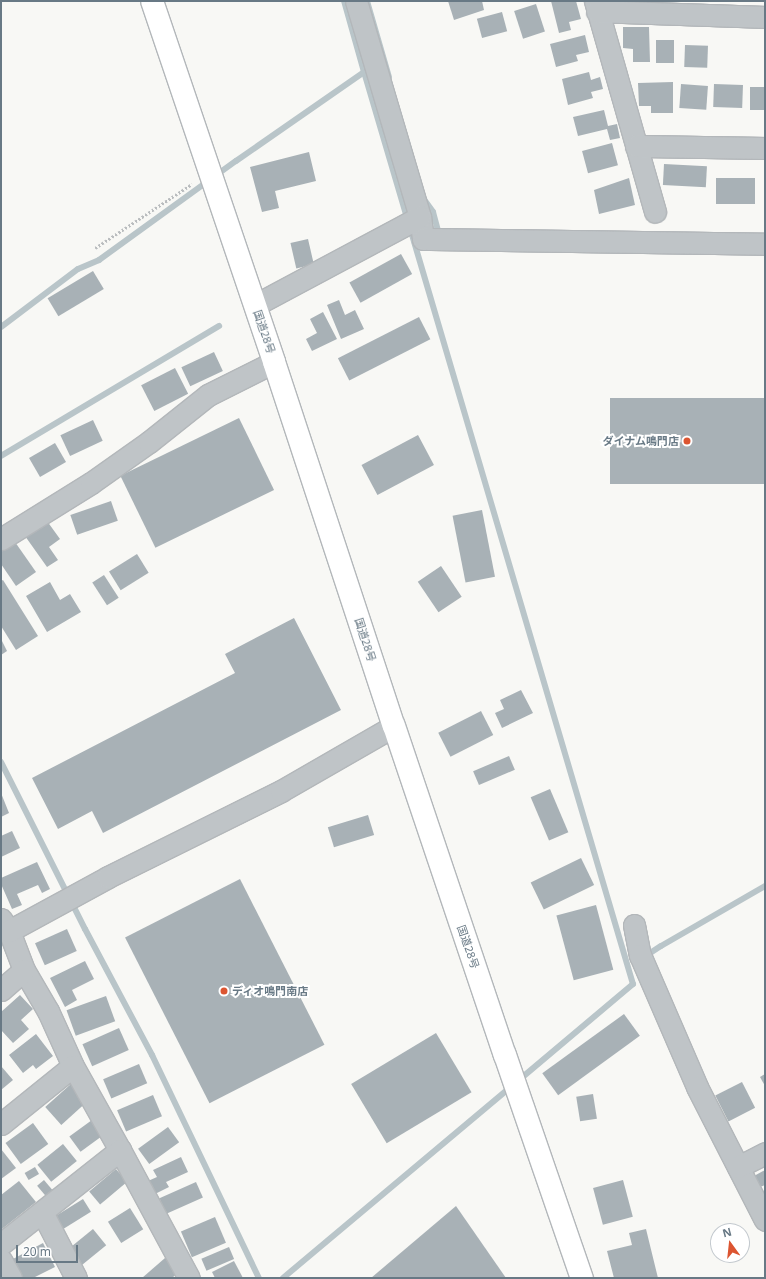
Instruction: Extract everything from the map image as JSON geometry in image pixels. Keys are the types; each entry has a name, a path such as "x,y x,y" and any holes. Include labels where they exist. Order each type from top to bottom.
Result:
{"highway":[{"name":"国道28号","path":"152,1 255,305 504,1055 582,1278"}],"street":[{"path":"356,1 420,217 423,239 765,244"},
{"path":"656,212 596,6 765,17"},
{"path":"636,146 765,148"},
{"path":"255,305 420,217"},
{"path":"1,539 97,478 149,442 208,395 274,362"},
{"path":"189,1278 73,1066 48,1011 24,970 5,924 108,877 281,791 394,726"},
{"path":"634,925 643,962 697,1087 765,1220"},
{"path":"1,990 24,970"},
{"path":"1,1124 73,1066"},
{"path":"1,1244 120,1150"},
{"path":"738,1167 765,1153"},
{"path":"42,1212 76,1278"},
{"path":"1,1260 11,1278"}],"path":[{"path":"96,248 210,171"}],"building":[{"path":"448,1 482,1 484,10 454,20"},
{"path":"551,1 576,1 581,19 569,22 571,30 559,33"},
{"path":"536,4 545,32 523,39 514,11"},
{"path":"502,12 507,31 482,38 477,19"},
{"path":"623,27 649,27 650,62 633,62 633,49 623,48"},
{"path":"585,35 589,52 576,55 578,61 556,67 550,44"},
{"path":"656,40 674,40 674,63 656,63"},
{"path":"685,45 708,46 707,68 684,67"},
{"path":"589,72 591,80 600,77 603,89 591,92 593,98 568,105 562,79"},
{"path":"673,82 673,113 651,113 651,106 639,106 638,83"},
{"path":"681,84 708,86 706,110 679,108"},
{"path":"714,84 743,85 742,108 713,107"},
{"path":"750,87 765,87 765,110 750,110"},
{"path":"604,110 608,126 617,124 620,138 610,140 607,129 578,136 573,117"},
{"path":"612,143 618,165 588,173 582,151"},
{"path":"309,152 316,181 275,191 279,208 262,212 250,167"},
{"path":"664,164 707,166 706,187 663,185"},
{"path":"629,178 635,205 599,214 594,190"},
{"path":"716,178 755,178 755,204 716,204"},
{"path":"308,239 314,264 296,268 290,243"},
{"path":"401,254 412,274 361,303 349,283"},
{"path":"93,271 104,289 58,316 48,298"},
{"path":"339,300 345,315 355,310 364,329 341,339 327,305"},
{"path":"323,312 337,339 312,351 306,339 317,333 310,319"},
{"path":"419,317 430,339 349,381 338,358"},
{"path":"214,352 223,371 190,386 181,367"},
{"path":"175,368 188,394 154,411 141,385"},
{"name":"ダイナム鳴門店","path":"610,398 765,398 765,484 610,484"},
{"path":"239,418 274,490 155,548 120,476"},
{"path":"93,420 103,441 70,456 60,435"},
{"path":"418,435 434,465 377,495 361,465"},
{"path":"55,443 66,462 40,477 29,458"},
{"path":"111,501 118,521 77,535 70,515"},
{"path":"482,510 495,577 466,582 453,516"},
{"path":"47,521 60,539 49,547 58,560 47,567 25,536"},
{"path":"15,542 36,572 16,586 1,564 1,552"},
{"path":"137,554 149,573 121,590 109,571"},
{"path":"441,566 462,597 438,612 418,582"},
{"path":"104,575 119,598 107,605 92,583"},
{"path":"3,580 38,636 16,650 1,626 1,581"},
{"path":"50,582 60,600 70,594 81,612 47,632 26,596"},
{"path":"294,618 341,710 103,833 92,811 58,829 32,778 235,673 225,654"},
{"path":"1,639 7,651 1,655"},
{"path":"521,690 533,713 502,728 495,713 504,709 500,700"},
{"path":"481,711 493,735 450,757 438,733"},
{"path":"509,756 515,770 479,785 473,771"},
{"path":"550,789 568,832 549,840 531,797"},
{"path":"1,793 9,813 1,817"},
{"path":"368,815 374,835 334,847 328,827"},
{"path":"12,831 20,848 1,857 1,836"},
{"path":"581,858 594,885 544,910 531,883"},
{"path":"37,862 50,889 42,893 38,885 17,894 22,905 12,909 1,884 1,878"},
{"name":"ディオ鳴門南店","path":"240,879 324,1045 210,1103 125,938"},
{"path":"596,905 613,970 574,980 556,916"},
{"path":"67,929 77,951 45,965 35,943"},
{"path":"85,961 94,979 72,990 77,1000 65,1007 50,978"},
{"path":"20,995 33,1009 21,1020 29,1029 13,1043 1,1030 1,1012"},
{"path":"106,996 115,1021 76,1036 67,1010"},
{"path":"624,1014 640,1036 558,1095 542,1073"},
{"path":"119,1028 129,1050 92,1066 82,1044"},
{"path":"436,1033 472,1092 387,1143 351,1084"},
{"path":"36,1034 53,1056 36,1069 33,1065 23,1073 9,1055"},
{"path":"139,1064 147,1083 111,1099 103,1079"},
{"path":"1,1066 13,1080 1,1090"},
{"path":"765,1074 765,1086 760,1077"},
{"path":"742,1082 755,1108 728,1121 715,1096"},
{"path":"72,1083 88,1101 61,1125 45,1107"},
{"path":"593,1094 597,1119 580,1121 576,1097"},
{"path":"153,1095 162,1116 126,1131 117,1110"},
{"path":"92,1120 103,1135 81,1152 69,1136"},
{"path":"33,1123 48,1144 21,1164 5,1143"},
{"path":"168,1127 179,1142 149,1164 138,1149"},
{"path":"63,1144 77,1161 51,1182 37,1165"},
{"path":"1,1149 16,1168 1,1179"},
{"path":"181,1157 188,1172 166,1182 169,1187 155,1194 148,1181 157,1177 153,1170"},
{"path":"35,1167 39,1174 29,1180 25,1173"},
{"path":"116,1169 127,1182 100,1205 89,1191"},
{"path":"765,1170 765,1185 760,1187 754,1176"},
{"path":"44,1180 55,1193 48,1199 37,1186"},
{"path":"623,1180 633,1217 603,1225 593,1188"},
{"path":"19,1181 36,1202 2,1229 1,1195"},
{"path":"196,1182 203,1198 166,1214 159,1198"},
{"path":"83,1199 91,1212 60,1231 52,1218"},
{"path":"456,1206 506,1278 371,1278"},
{"path":"130,1208 143,1229 121,1243 108,1222"},
{"path":"215,1217 226,1243 192,1257 181,1231"},
{"path":"93,1229 106,1245 81,1265 68,1249"},
{"path":"646,1229 658,1278 614,1278 607,1251 632,1245 629,1233"},
{"path":"43,1243 55,1267 33,1278 23,1278 13,1259"},
{"path":"229,1247 234,1259 206,1271 201,1259"},
{"path":"165,1258 178,1273 172,1278 142,1278"},
{"path":"234,1261 243,1278 215,1278 212,1272"}],"waterway":[{"path":"1,327 78,269 99,260 236,161 364,72 344,1"},
{"path":"367,1 389,77"},
{"path":"364,72 633,984 518,1081"},
{"path":"423,198 433,212 439,234"},
{"path":"1,456 219,326"},
{"path":"1,762 85,929 152,1055 259,1278"},
{"path":"644,957 765,886"},
{"path":"283,1278 511,1087"}],"place":[{"name":"ダイナム鳴門店","path":"687,441"},
{"name":"ディオ鳴門南店","path":"224,991"}]}
